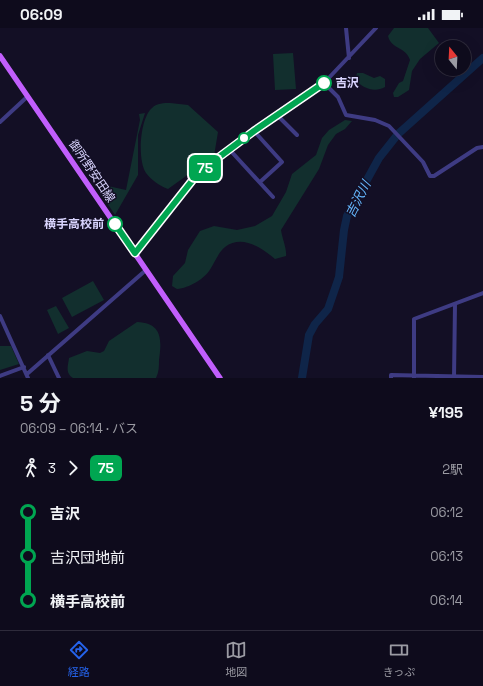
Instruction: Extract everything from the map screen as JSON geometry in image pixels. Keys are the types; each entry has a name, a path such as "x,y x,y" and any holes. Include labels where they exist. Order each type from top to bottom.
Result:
{"main road":[{"name":"御所野安田線","path":"0,56 220,378"}],"street":[{"path":"346,28 349,58"},
{"path":"135,253 189,182 199,172 254,131 324,83 376,28"},
{"path":"324,83 338,97 346,115 375,120 389,126 396,132 423,162 430,176 434,176 477,148 483,147"},
{"path":"0,122 27,97"},
{"path":"277,115 297,135"},
{"path":"254,131 282,162 260,182"},
{"path":"229,149 273,197"},
{"path":"0,316 28,376 48,355 146,270"},
{"path":"414,377 414,319 483,293"},
{"path":"454,304 454,378"},
{"path":"48,355 59,378"},
{"path":"0,376 24,367"},
{"path":"390,378 391,375 454,378 483,377"}],"green space":[{"path":"394,28 428,28 437,40 435,40 435,46 420,59 412,71 409,90 398,97 394,97 393,93 399,83 403,81 410,60 405,53 392,43 388,36"},
{"path":"293,53 296,89 275,90 273,54"},
{"path":"357,73 363,73 374,78 380,76 385,79 385,87 373,90 365,87 355,80"},
{"path":"163,103 188,105 218,132 214,156 168,189 150,178 146,173 141,159 141,139 145,121 152,108"},
{"path":"145,113 138,135 138,175 115,215 94,183 126,190 140,120 139,114"},
{"path":"345,120 352,121 345,129 336,134 328,145 319,169 281,230 286,256 275,259 252,244 245,242 231,243 223,249 208,272 201,279 182,288 177,289 172,286 173,276 185,263 188,250 200,231 214,226 237,230 255,226 272,216 286,192 292,174 316,155 322,138 329,130"},
{"path":"93,281 104,300 72,317 62,298"},
{"path":"56,306 69,328 58,334 47,310"},
{"path":"137,322 151,325 156,329 160,339 159,369 156,378 73,378 70,376 68,369 69,358 87,351 100,353 104,351 109,341"},
{"path":"0,346 11,346 19,364 0,370"}],"waterway":[{"name":"吉沢川","path":"302,378 309,335 315,324 328,309 339,277 347,216 379,158 398,134 483,58"}],"bus line":[{"name":"75","path":"115,224 135,253 189,182 199,172 254,131 324,83"}],"place":[{"name":"吉沢","path":"324,83"},
{"name":"横手高校前","path":"115,224"}]}
